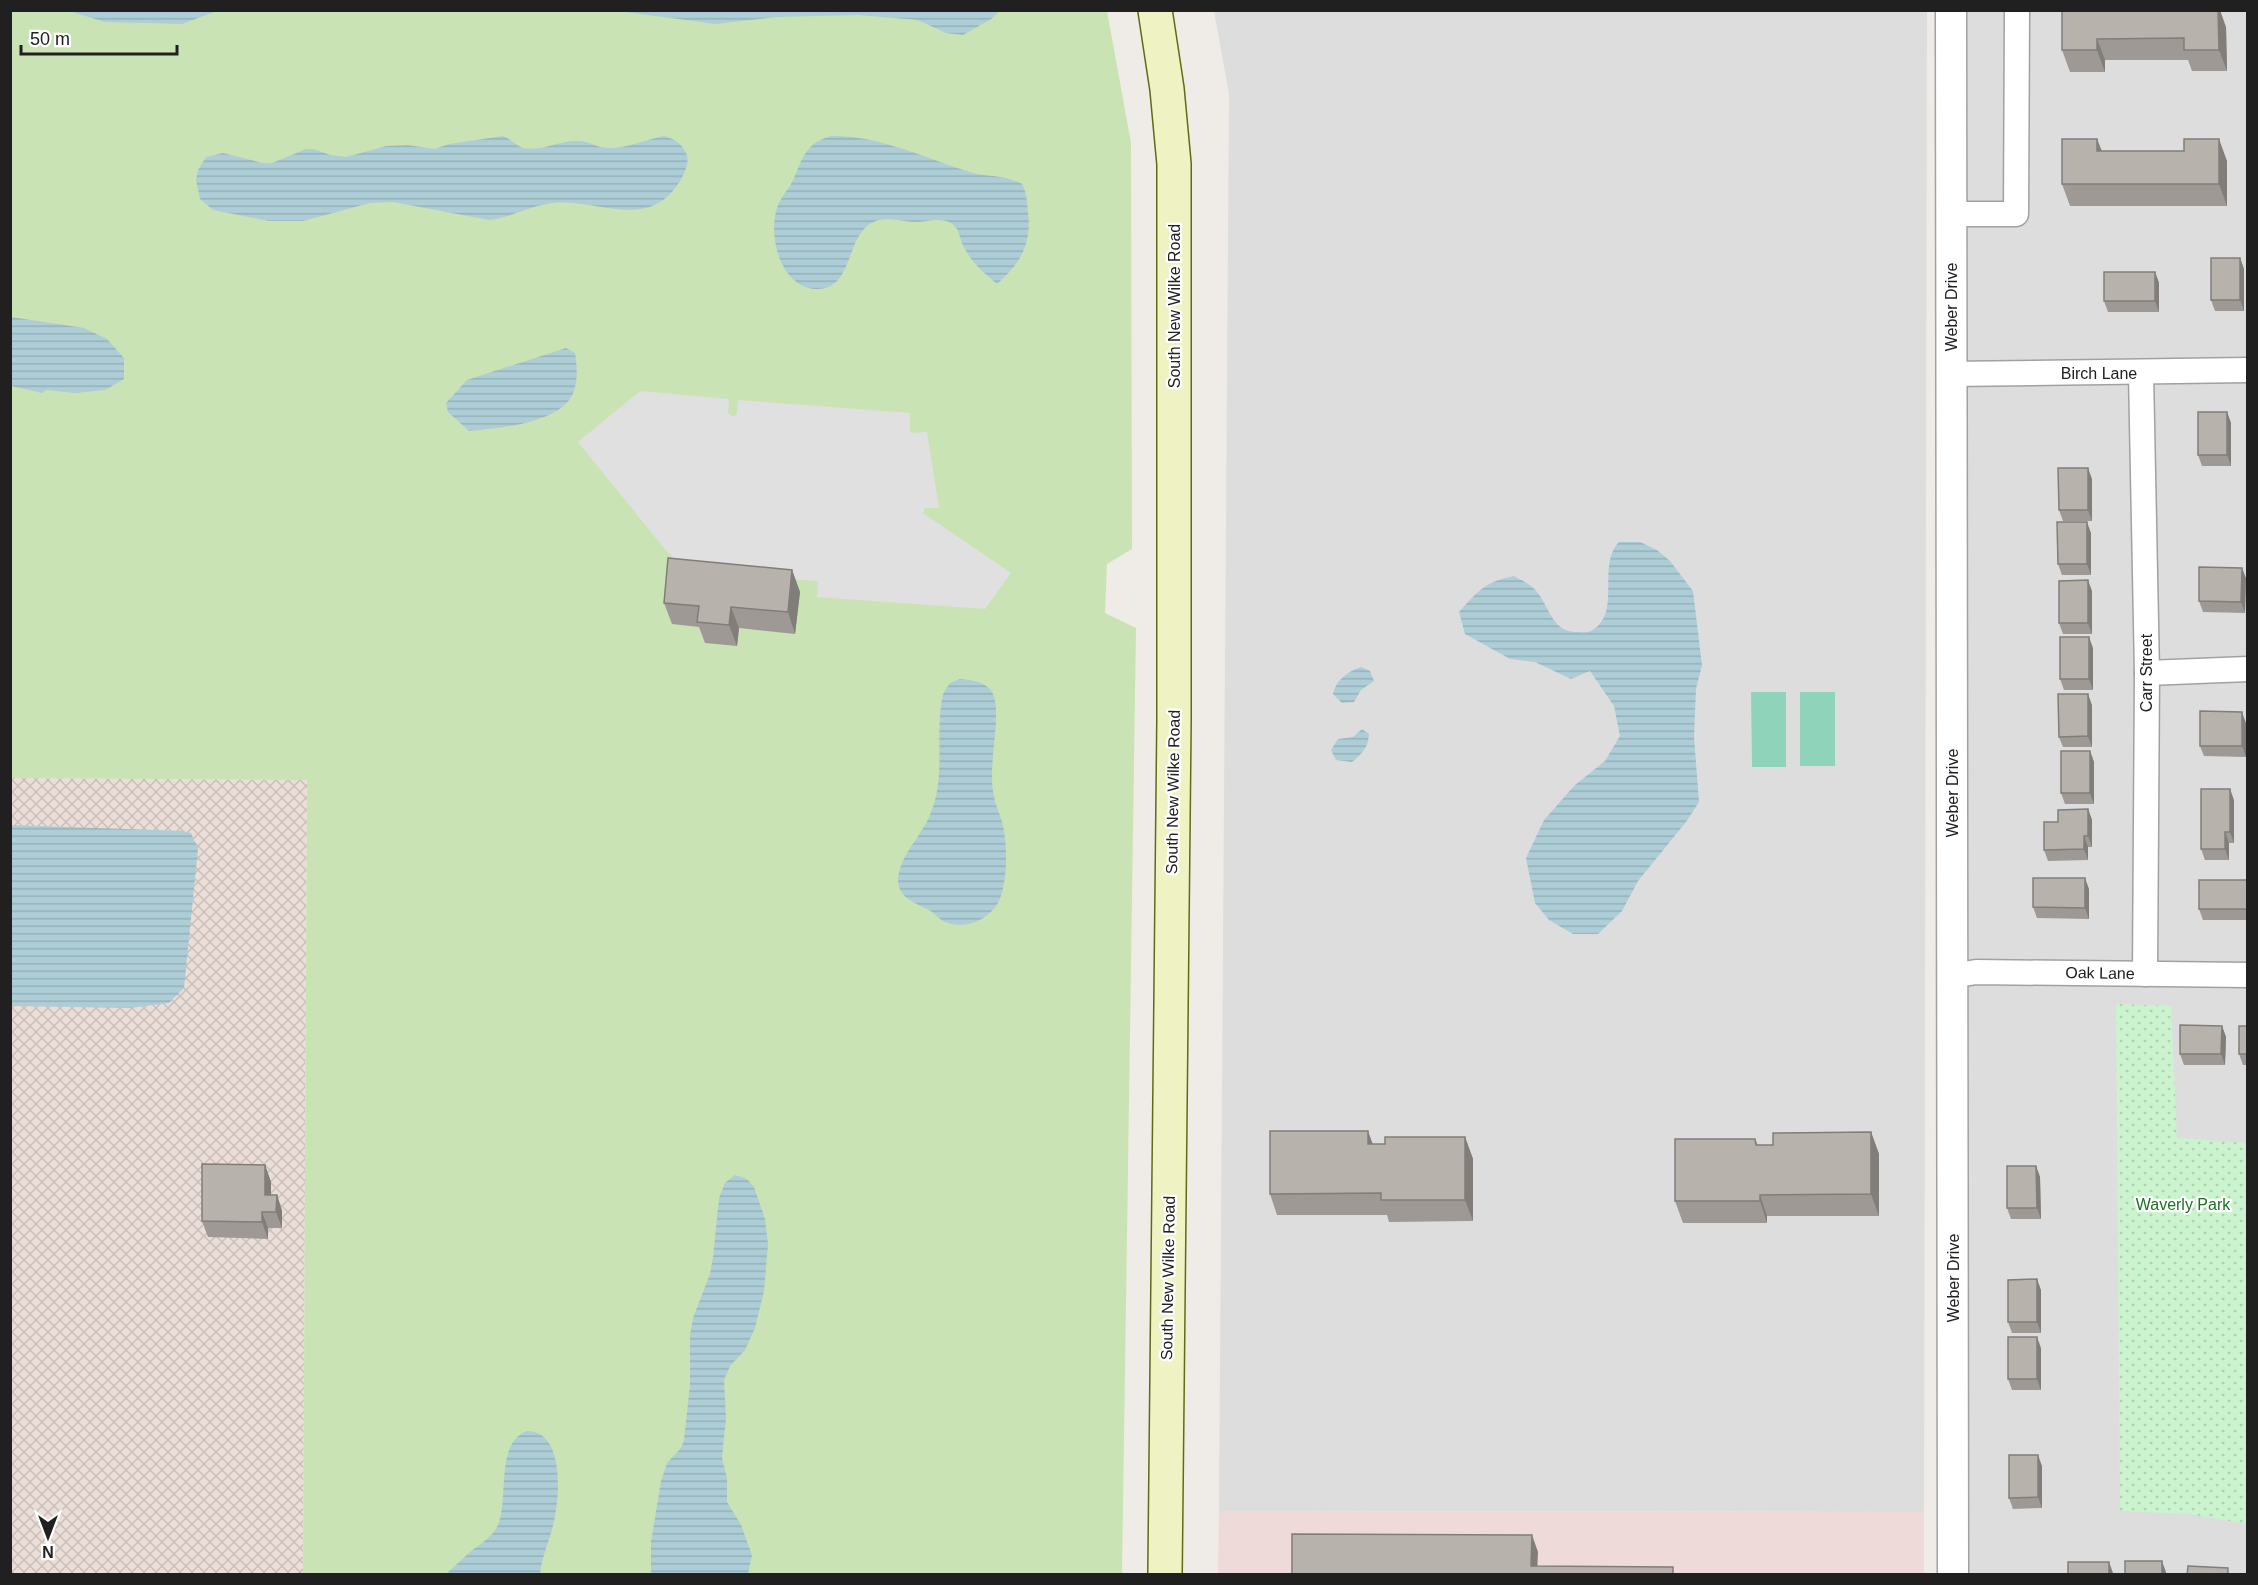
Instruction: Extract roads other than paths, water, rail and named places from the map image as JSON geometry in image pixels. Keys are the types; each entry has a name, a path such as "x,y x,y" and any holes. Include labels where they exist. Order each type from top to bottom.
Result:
{"main road":[{"name":"South New Wilke Road","path":"1155,10 1167,88 1173,153 1174,210 1174,720 1165,1575"}],"street":[{"name":"Weber Drive","path":"1951,10 1953,1575"},
{"path":"1951,214 2016,214 2017,10"},
{"name":"Birch Lane","path":"1951,374 2247,370"},
{"name":"Carr Street","path":"2141,373 2147,673 2145,974"},
{"path":"2147,673 2247,669"},
{"name":"Oak Lane","path":"1952,976 1976,972 2247,975"}],"water":[{"path":"69,11 217,11 182,24 105,22"},
{"path":"618,11 1000,11 991,19 963,35 946,33 918,20 858,15 777,17 716,24"},
{"path":"503,136 520,147 530,149 578,141 605,148 616,148 663,136 681,145 687,155 687,163 680,181 667,197 652,206 636,210 583,204 547,204 489,220 393,202 370,203 303,221 269,221 213,210 200,199 196,180 198,170 206,157 223,153 272,163 306,149 346,157 386,146 408,145 434,149 449,144"},
{"path":"831,136 867,139 973,173 1004,178 1022,184 1029,223 1026,244 1018,261 997,284 970,258 956,228 951,223 938,220 915,222 884,219 868,226 860,235 838,280 829,287 816,289 803,286 793,279 779,257 775,243 775,217 778,205 807,152 816,143"},
{"path":"11,317 84,328 107,339 124,358 124,379 105,390 75,393 46,390 42,393 11,386"},
{"path":"566,348 575,353 576,381 574,391 557,411 512,426 469,431 448,412 446,403 467,380"},
{"path":"1619,542 1640,542 1657,550 1670,561 1693,591 1702,665 1696,689 1694,737 1699,802 1686,822 1638,881 1622,911 1598,934 1573,934 1549,920 1535,903 1526,858 1544,820 1575,785 1605,761 1620,736 1614,706 1590,671 1571,679 1535,662 1510,659 1465,634 1459,612 1489,584 1514,576 1535,589 1552,618 1562,628 1577,632 1591,631 1606,613 1609,564"},
{"path":"1361,667 1370,671 1374,681 1361,690 1354,702 1342,703 1333,694 1339,681 1351,671"},
{"path":"960,679 982,683 989,688 996,705 992,786 1004,830 1006,863 1004,885 998,903 988,915 981,919 958,925 943,921 904,896 898,880 902,863 926,823 935,800 938,785 943,694 950,683"},
{"path":"1362,729 1369,734 1362,753 1352,762 1336,760 1331,750 1338,739 1353,737"},
{"path":"11,825 191,833 198,849 184,988 169,1003 130,1008 11,1006"},
{"path":"735,1175 747,1179 754,1187 765,1219 768,1244 764,1291 755,1328 745,1350 730,1366 724,1380 726,1418 722,1458 727,1478 727,1502 741,1525 752,1555 748,1574 651,1574 651,1542 661,1481 667,1463 681,1448 684,1440 690,1385 690,1335 693,1318 710,1274 719,1198 725,1183"},
{"path":"527,1431 539,1434 547,1441 553,1451 558,1478 555,1516 540,1574 446,1574 488,1538 497,1527 501,1516 504,1474 510,1447"}],"park label":[{"name":"Waverly Park","path":"2183,1204"}]}
